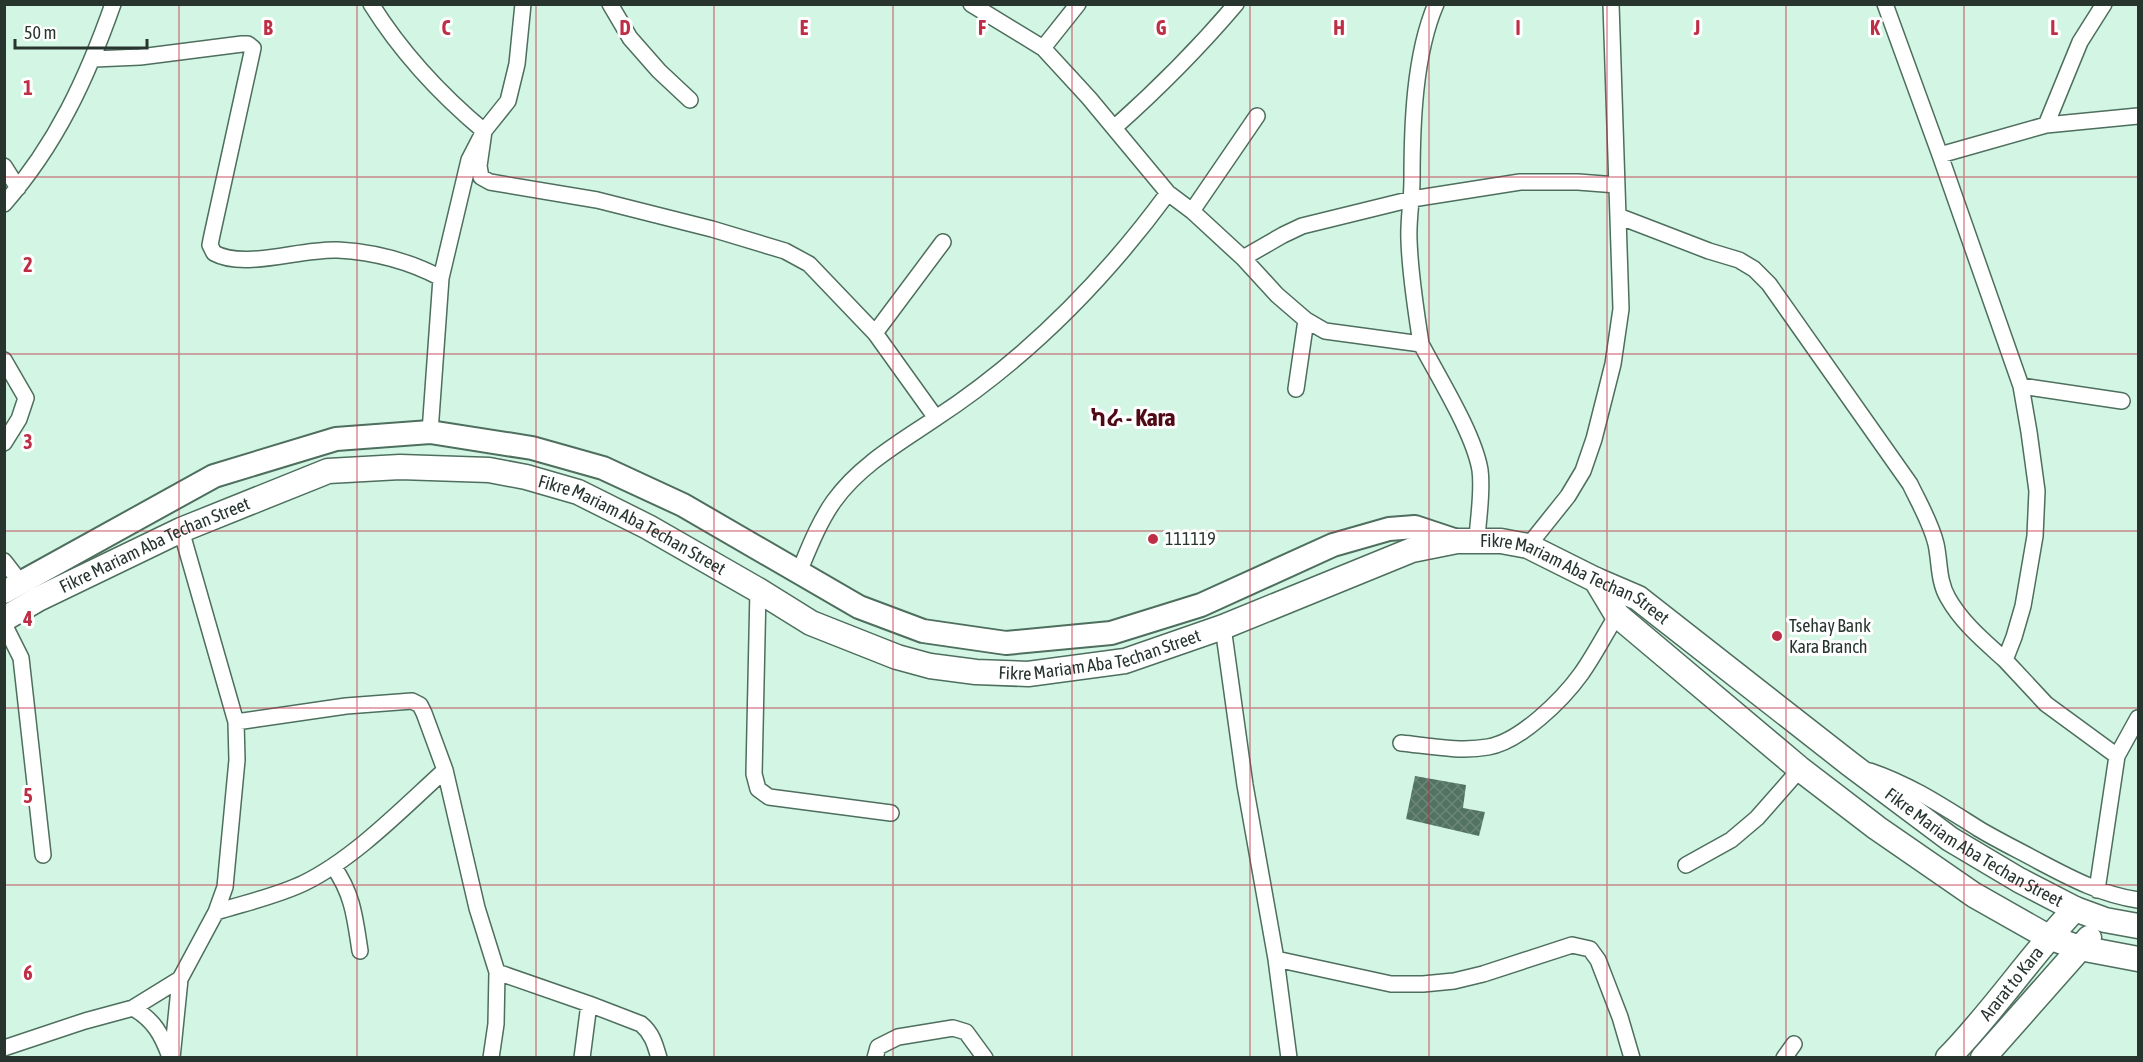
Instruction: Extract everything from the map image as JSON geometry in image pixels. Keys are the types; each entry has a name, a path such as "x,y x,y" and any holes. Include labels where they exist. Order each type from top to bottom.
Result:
{"main road":[{"name":"Fikre Mariam Aba Techan Street","path":"4,618 47,594 181,530 328,471 400,468 489,470 526,477 578,492 648,527 811,623 897,657 930,666 976,672 1028,674 1125,661 1223,627 1412,550 1467,540 1501,541 1528,546 1638,598 1950,839 2019,880 2075,909 2105,920 2139,926"},
{"name":"Fikre Mariam Aba Techan Street","path":"1596,580 1617,615 1800,769 1877,828 1974,895 2048,937 2080,948 2139,959"},
{"name":"Ararat to Kara","path":"1948,1058 1994,1006 2048,937 2075,909"},
{"name":"Ararat to Kara","path":"1983,1058 2105,920"}],"street":[{"path":"4,204 48,146 94,59 113,4"},
{"path":"371,4 386,27 451,104 483,131"},
{"path":"430,432 441,278 469,160 483,131 508,101 517,64 522,4"},
{"path":"610,4 630,38 690,100"},
{"path":"971,4 1043,48 1168,193 1243,258 1276,295 1306,320 1325,331 1421,344"},
{"path":"1043,48 1078,4"},
{"path":"1114,128 1198,49 1236,4"},
{"path":"4,561 13,587 214,476 336,439 430,432 532,448 603,468 683,505 859,607 923,631 1006,643 1111,633 1201,604 1333,545 1389,529 1415,527 1467,540 1480,472 1465,428 1421,344 1409,238 1414,112 1419,72 1436,4"},
{"path":"1528,546 1568,496 1583,471 1594,439 1613,364 1621,309 1611,4"},
{"path":"1885,4 2020,386 2029,432 2037,491 2035,536 2023,606 2005,660"},
{"path":"2046,125 2080,42 2104,4"},
{"path":"94,59 140,57 242,44 248,44 253,48 210,245 214,254 229,260 242,260 337,250 397,259 441,278"},
{"path":"1192,212 1257,116"},
{"path":"1940,155 2046,125 2139,116"},
{"path":"483,131 479,166 481,177 490,182 597,200 712,229 785,250 809,264 875,333 936,418"},
{"path":"4,166 18,188"},
{"path":"1243,258 1302,226 1412,199 1520,182 1617,185"},
{"path":"799,572 815,534 833,502 850,481 866,466 972,395 1009,365 1056,321 1139,232 1168,193"},
{"path":"1618,216 1739,260 1754,269 1769,284 1910,484 1936,542 1941,580 1948,598 1972,631 2005,660 2046,704 2117,756"},
{"path":"875,333 943,242"},
{"path":"1296,389 1306,320"},
{"path":"4,360 26,398 20,418 4,443"},
{"path":"2020,386 2122,401"},
{"path":"171,1058 180,979 216,912 225,887 237,760 236,722 181,530"},
{"path":"758,590 753,774 758,789 769,797 891,813"},
{"path":"1401,743 1467,749 1491,747 1513,738 1546,712 1581,674 1617,615"},
{"path":"4,624 21,658 43,855"},
{"path":"1223,627 1247,795 1276,959 1289,1058"},
{"path":"236,722 346,706 412,701 420,705 445,770 477,908 497,972 496,1024 491,1058"},
{"path":"2097,890 2117,756 2139,718"},
{"path":"1850,764 1898,780 1931,798 1980,830 2064,875 2097,890 2139,900"},
{"path":"1686,865 1731,840 1757,818 1800,769"},
{"path":"216,912 303,883 333,866 386,824 445,770"},
{"path":"333,866 346,883 353,908 360,951"},
{"path":"1276,959 1391,984 1423,984 1454,981 1483,974 1572,945 1590,949 1598,960 1620,1017 1632,1058"},
{"path":"497,972 640,1024 648,1030 659,1058"},
{"path":"4,1048 84,1021 134,1008 180,979"},
{"path":"582,1058 589,1004"},
{"path":"134,1008 147,1016 163,1039 171,1058"},
{"path":"875,1058 878,1047 898,1037 953,1028 966,1032 986,1058"},
{"path":"1784,1058 1794,1044"}],"building":[{"path":"1415,776 1466,785 1463,808 1485,812 1479,836 1406,819"}],"place":[{"name":"111119","path":"1153,539"},
{"name":"Tsehay Bank Kara Branch","path":"1777,636"}],"district":[{"name":"ካራ - Kara","path":"1133,418"}]}
